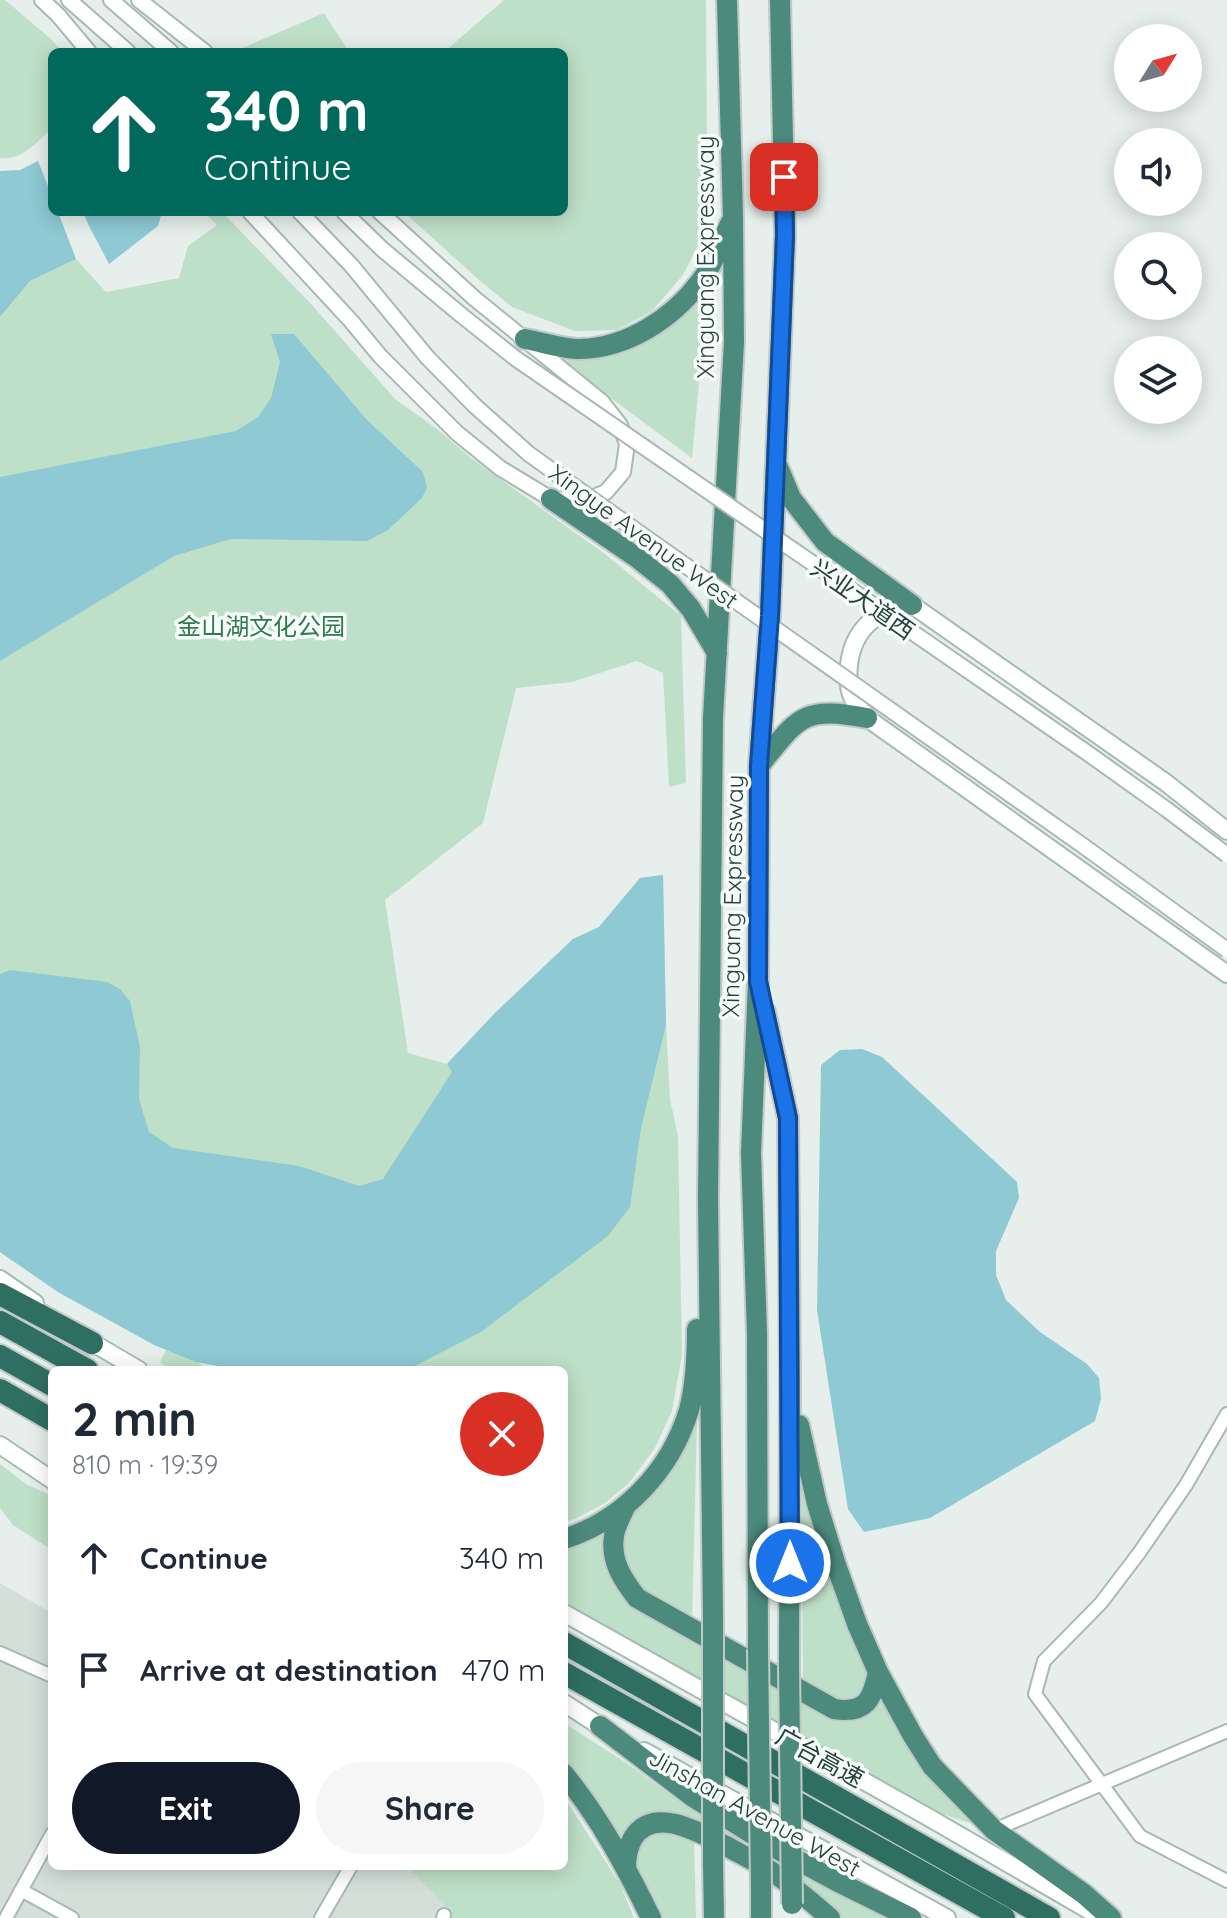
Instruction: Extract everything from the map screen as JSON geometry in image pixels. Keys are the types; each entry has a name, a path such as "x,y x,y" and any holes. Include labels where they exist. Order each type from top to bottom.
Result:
{"highway":[{"name":"Xinguang Expressway","path":"714,1918 708,1199 713,718 734,342 727,0"},
{"name":"Xinguang Expressway","path":"761,1918 757,1334 751,1153 758,981 759,766 770,616 785,235 780,0"},
{"path":"525,339 577,349 604,346 646,330 701,281 733,218"},
{"path":"775,460 791,498 825,542 912,605"},
{"path":"551,499 670,584 691,609 717,653"},
{"path":"759,766 801,719 816,713 867,718"},
{"path":"758,981 788,1118 792,1911"},
{"path":"568,1538 587,1531 626,1505 649,1483 669,1458 689,1408 697,1350 697,1129 710,1047"},
{"path":"3,1286 92,1343"},
{"path":"0,1322 80,1366"},
{"path":"0,1356 48,1383"},
{"path":"790,1376 800,1435 835,1562 878,1672 913,1736 932,1766 994,1830 1084,1894 1111,1918"},
{"path":"0,1390 48,1418"},
{"path":"626,1505 614,1536 614,1559 623,1580 637,1598 834,1709 846,1711 861,1706 871,1698 878,1672"},
{"name":"广台高速","path":"568,1645 1049,1918"},
{"path":"568,1675 1004,1918"},
{"path":"600,1726 704,1804 811,1868 911,1918"},
{"path":"568,1779 599,1821 651,1918"},
{"path":"626,1868 626,1856 636,1833 646,1825 658,1822 675,1824 697,1832 774,1873 830,1918"}],"main road":[{"path":"1227,831 1165,782 912,605 895,607 874,618 859,632 848,674 851,696 867,718 1227,974"},
{"path":"92,1343 132,1366"},
{"path":"0,1445 48,1477"},
{"path":"568,1615 1102,1918"},
{"name":"Jinshan Avenue West","path":"568,1706 947,1918"}],"street":[{"path":"42,0 86,48"},
{"path":"69,0 123,48"},
{"path":"111,0 166,48"},
{"path":"139,0 200,48"},
{"path":"254,216 380,356 457,433 500,468 551,499 585,501 606,492 623,472 627,444 620,425 602,402 474,298 384,216"},
{"name":"Xingye Avenue West","path":"304,216 351,265 427,357 475,406 529,454 1227,950"},
{"name":"兴业大道西","path":"348,216 382,249 515,358 1097,760 1227,855"},
{"path":"1227,1414 1186,1485 1139,1553 1101,1603 1044,1661 1035,1694 1140,1836 1227,1881"},
{"path":"0,1653 48,1674"},
{"path":"994,1830 1227,1731"},
{"path":"6,1918 48,1841"},
{"path":"321,1918 349,1870"},
{"path":"21,1890 72,1918"}],"shaded area":[{"path":"0,1583 48,1611 48,1870 411,1870 446,1908 449,1918 0,1918"}],"green space":[{"path":"0,0 5,0 59,48 48,48 48,132 15,157 0,158"},
{"path":"504,0 706,0 707,148 699,243 683,275 652,311 617,330 575,331 512,307 408,216 568,216 568,48 449,48"},
{"path":"324,13 346,48 243,48"},
{"name":"金山湖文化公园","path":"208,216 226,216 312,305 395,399 605,554 681,616 686,783 669,787 663,673 637,661 572,682 516,688 483,823 385,900 408,1053 447,1064 495,1013 573,939 599,927 640,878 663,875 670,1099 678,1136 682,1354 672,1411 655,1448 629,1483 605,1503 575,1519 568,1521 568,1366 218,1366 199,1363 203,1366 166,1366 160,1363 166,1350 58,1292 0,1252 0,317 30,281 76,259 106,292 179,278 188,246 217,225"},
{"path":"708,285 692,458 554,356 596,358 631,347 665,330"},
{"path":"697,1422 692,1624 649,1598 621,1560 620,1536 633,1508 691,1423"},
{"path":"0,1464 26,1484 48,1494 48,1547 13,1525 0,1508"},
{"path":"801,1471 868,1670 864,1697 839,1704 803,1685"},
{"path":"611,1525 611,1572 840,1718 880,1696 973,1824 930,1810 568,1604 568,1544"},
{"path":"568,1726 690,1809 809,1880 890,1918 841,1918 680,1816 659,1813 644,1816 631,1826 619,1844 568,1772"},
{"path":"568,1803 620,1884 634,1918 449,1918 446,1908 411,1870 568,1870"},
{"path":"663,1830 694,1840 696,1918 659,1918 634,1868 637,1842 647,1834"}],"water":[{"path":"38,161 48,186 48,216 60,216 76,259 30,281 0,317 0,171 20,170"},
{"path":"85,216 161,216 158,226 109,264"},
{"path":"271,334 294,334 367,420 423,472 427,488 422,498 388,530 367,541 231,539 174,556 0,661 0,477 236,431 258,417 271,398 280,362"},
{"path":"663,875 666,1025 641,1128 630,1207 608,1236 481,1332 415,1366 220,1366 196,1362 154,1345 58,1292 0,1252 0,974 10,970 107,982 120,989 130,1001 140,1047 139,1099 149,1132 173,1148 299,1166 359,1186 383,1179 452,1072 447,1064 495,1013 573,939 599,927 640,878"},
{"path":"862,1049 882,1057 1017,1182 1019,1198 996,1251 996,1275 1006,1300 1040,1332 1087,1364 1099,1378 1101,1399 1095,1421 930,1518 864,1532 848,1509 817,1310 821,1065 840,1050"}],"route":[{"path":"784,177 785,235 770,616 759,766 758,981 788,1118 790,1563"}]}
